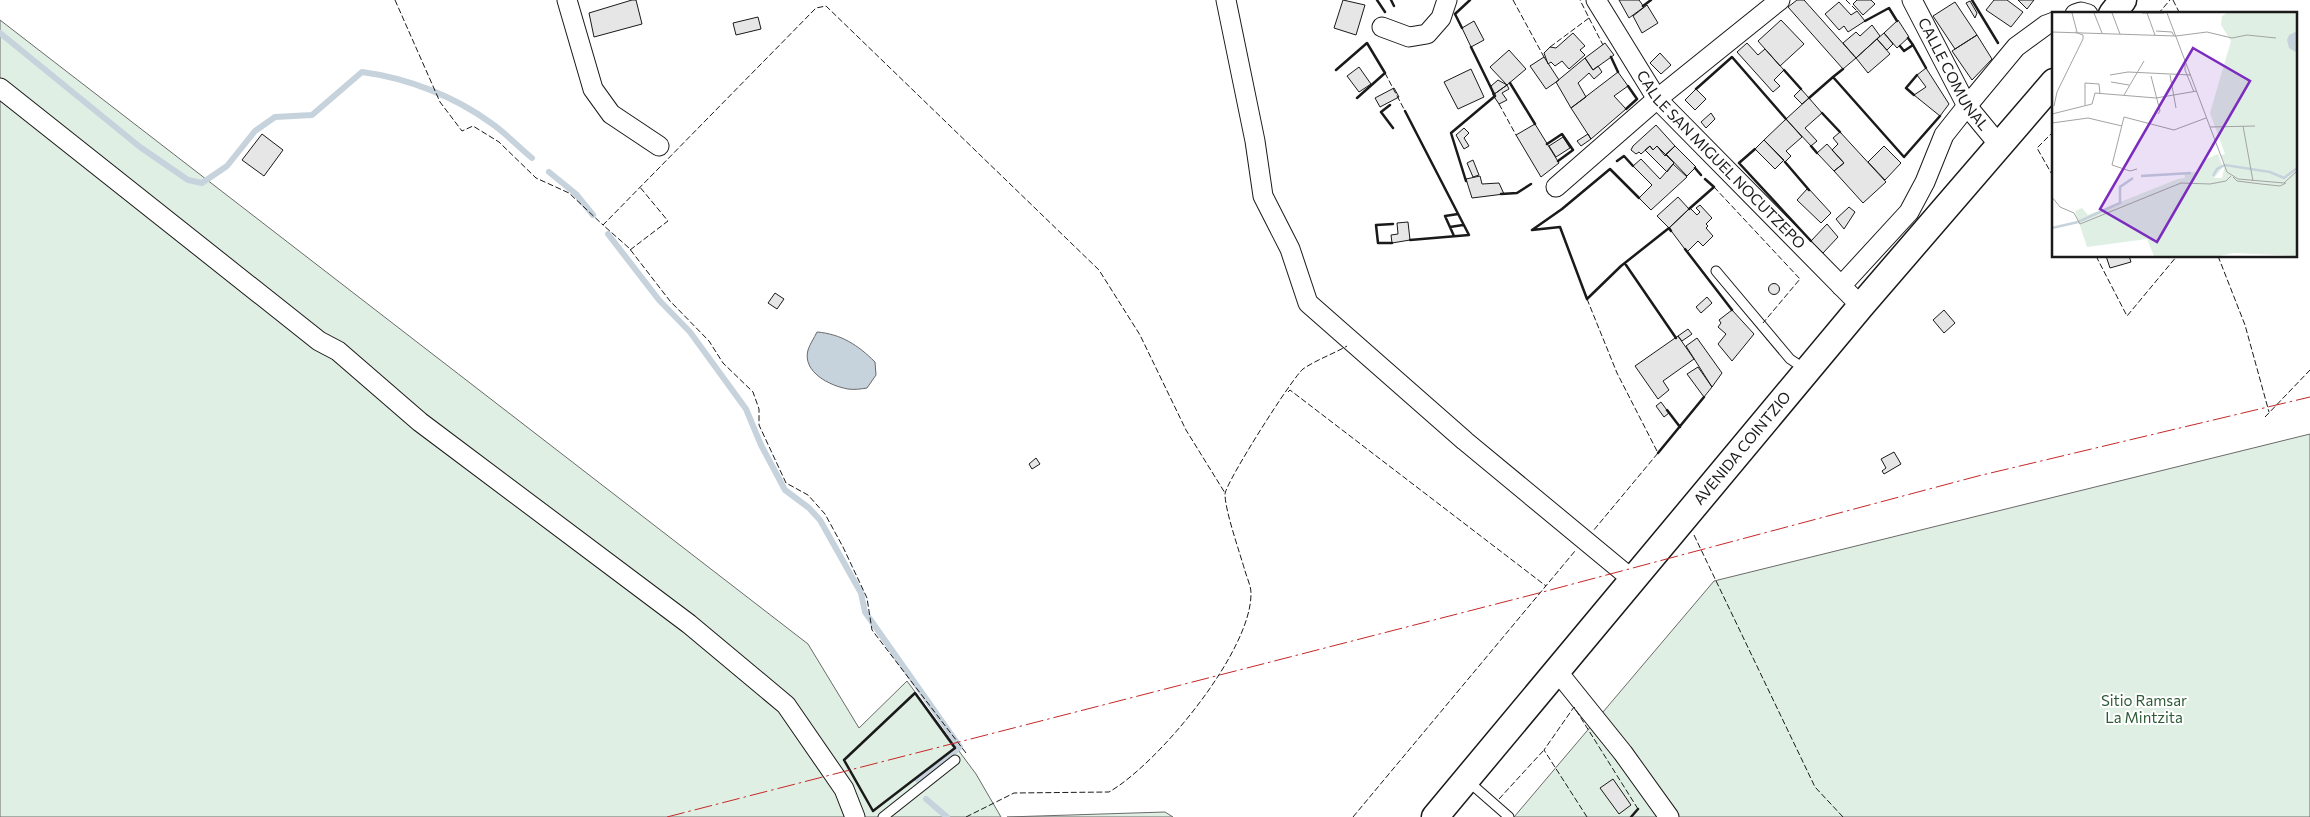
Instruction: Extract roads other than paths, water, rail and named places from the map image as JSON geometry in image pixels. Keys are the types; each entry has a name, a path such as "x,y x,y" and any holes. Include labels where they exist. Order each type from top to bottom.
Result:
{"main road":[{"path":"2114,12 2123,0"},
{"name":"AVENIDA COINTZIO","path":"1435,817 1861,306 2052,84"}],"street":[{"path":"567,0 593,90 611,114 659,146"},
{"path":"1226,0 1255,141 1263,196 1290,250 1308,303 1465,441 1633,580"},
{"path":"1382,27 1409,37 1427,34 1441,18 1447,0"},
{"name":"CALLE SAN MIGUEL NOCUTZEPO","path":"1596,0 1657,98 1861,306"},
{"path":"1556,187 1657,98 1780,0"},
{"name":"CALLE COMUNAL","path":"1912,0 1967,106 2000,146"},
{"path":"1841,286 1909,212 1925,182 1944,135 1967,106 2016,47 2052,23"},
{"path":"0,88 318,340 338,351 420,422 689,624 786,705 844,789 855,817"},
{"path":"1557,671 1611,738 1669,817"}],"lane":[{"path":"1716,271 1790,359 1807,371"},
{"path":"883,817 955,760"},
{"path":"1467,780 1509,817"}],"waterway":[{"path":"0,33 140,147 188,180 202,183 227,166 255,131 275,117 312,115 362,72 413,84 462,104 496,127 532,158"},
{"path":"549,172 576,194 593,215"},
{"path":"608,234 659,300 690,332 746,409 761,445 785,490 809,508 820,520 861,593 865,612 960,747 918,780"},
{"path":"926,799 947,817"}],"park label":[{"name":"Sitio Ramsar La Mintzita","path":"2144,710"}]}
